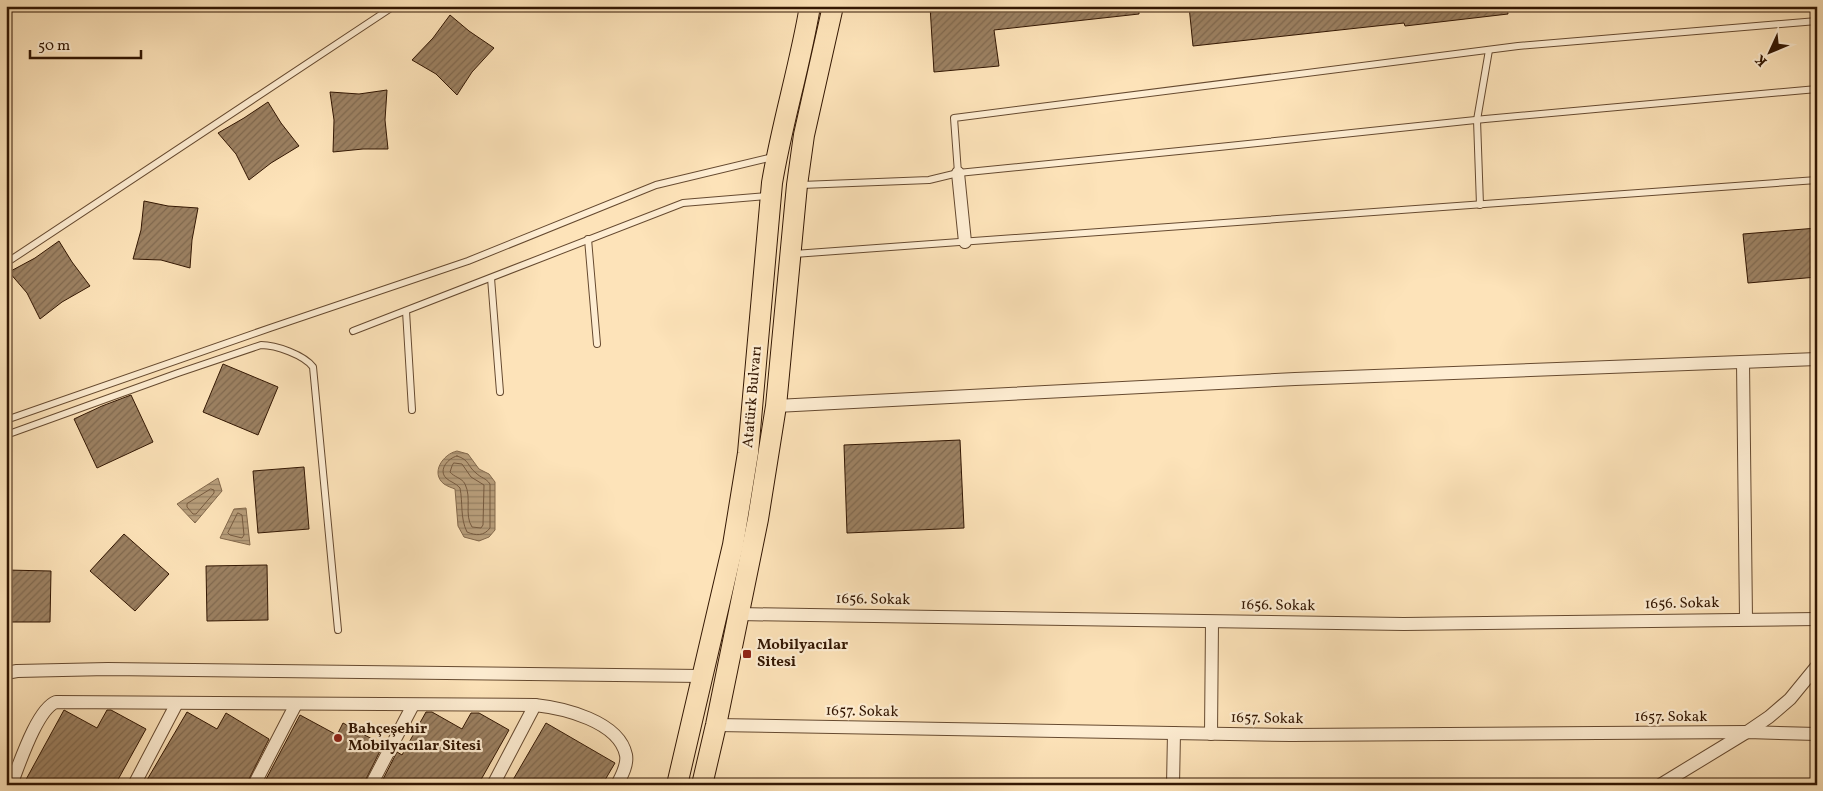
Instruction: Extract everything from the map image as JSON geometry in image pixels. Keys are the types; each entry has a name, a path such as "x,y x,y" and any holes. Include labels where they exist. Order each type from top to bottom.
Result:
{"main road":[{"name":"Atatürk Bulvarı","path":"677,785 733,545 748,453 772,189 777,156 804,44 810,6"},
{"name":"Atatürk Bulvarı","path":"702,785 758,519 776,406 797,185 804,135 833,6"},
{"path":"772,189 797,185"}],"street":[{"path":"958,173 965,242"},
{"path":"776,406 1295,379 1817,359"},
{"path":"1742,362 1746,619"},
{"name":"1656. Sokak","path":"739,614 1404,624 1817,619"},
{"path":"1211,734 1212,622"},
{"path":"1660,785 1748,732 1779,710 1817,666"},
{"path":"6,673 17,671 108,669 701,676"},
{"path":"11,785 37,724 51,704 56,702 534,705 558,708 574,712 591,720 616,737 621,743 626,754 626,760 622,776 617,785"},
{"path":"134,785 177,703"},
{"path":"254,785 296,704"},
{"path":"371,785 413,705"},
{"path":"493,785 534,705"},
{"name":"1657. Sokak","path":"716,725 1301,735 1748,732 1817,734"},
{"path":"1173,785 1174,733"}],"lane":[{"path":"6,263 394,6"},
{"path":"958,173 954,118 1489,50 1817,21"},
{"path":"1480,205 1476,120 1489,50"},
{"path":"797,185 929,180 958,173 1219,148 1476,120 1817,89"},
{"path":"6,420 468,261 656,185 777,156"},
{"path":"790,254 1817,180"},
{"path":"354,331 683,203 772,189"},
{"path":"588,239 597,344"},
{"path":"491,278 500,392"},
{"path":"406,311 412,410"},
{"path":"6,435 178,373 261,346 275,347 304,358 313,367 338,630"}],"water":[{"path":"457,451 468,454 479,469 489,474 495,482 495,530 489,537 479,541 464,537 458,526 455,489 444,484 438,475 440,464 443,460"},
{"path":"218,478 222,491 195,523 177,504"},
{"path":"246,508 250,545 220,538 234,509"}],"building":[{"path":"930,6 1139,6 1139,14 994,30 999,66 934,72"},
{"path":"1189,6 1507,6 1508,14 1405,26 1404,23 1193,46"},
{"path":"450,15 494,48 472,72 457,95 436,74 412,60 433,38"},
{"path":"387,90 385,120 388,149 333,152 334,120 330,92 359,94"},
{"path":"268,102 299,146 271,163 249,180 236,154 218,133"},
{"path":"144,201 168,206 198,208 192,240 190,268 161,260 133,259 141,230"},
{"path":"1817,228 1817,277 1748,283 1743,234"},
{"path":"59,241 90,286 62,302 40,319 27,293 9,272 35,258"},
{"path":"223,364 278,387 258,435 203,412"},
{"path":"131,395 153,442 97,468 74,419"},
{"path":"960,440 964,528 847,533 844,445"},
{"path":"304,467 309,529 258,533 253,471"},
{"path":"124,534 169,574 135,611 90,571"},
{"path":"267,565 268,620 207,621 206,566"},
{"path":"6,570 51,571 50,622 6,622"},
{"path":"64,710 97,728 107,710 111,710 146,729 115,785 23,785"},
{"path":"187,712 217,729 226,713 269,739 246,785 144,785"},
{"path":"426,712 432,712 462,729 471,713 479,713 509,730 478,785 380,785 397,752 402,755"},
{"path":"300,715 337,735 343,723 383,745 363,785 263,785"},
{"path":"546,723 615,763 602,785 510,785"}],"place":[{"name":"Mobilyacılar Sitesi","path":"747,654"},
{"name":"Bahçeşehir Mobilyacılar Sitesi","path":"338,738"}]}
